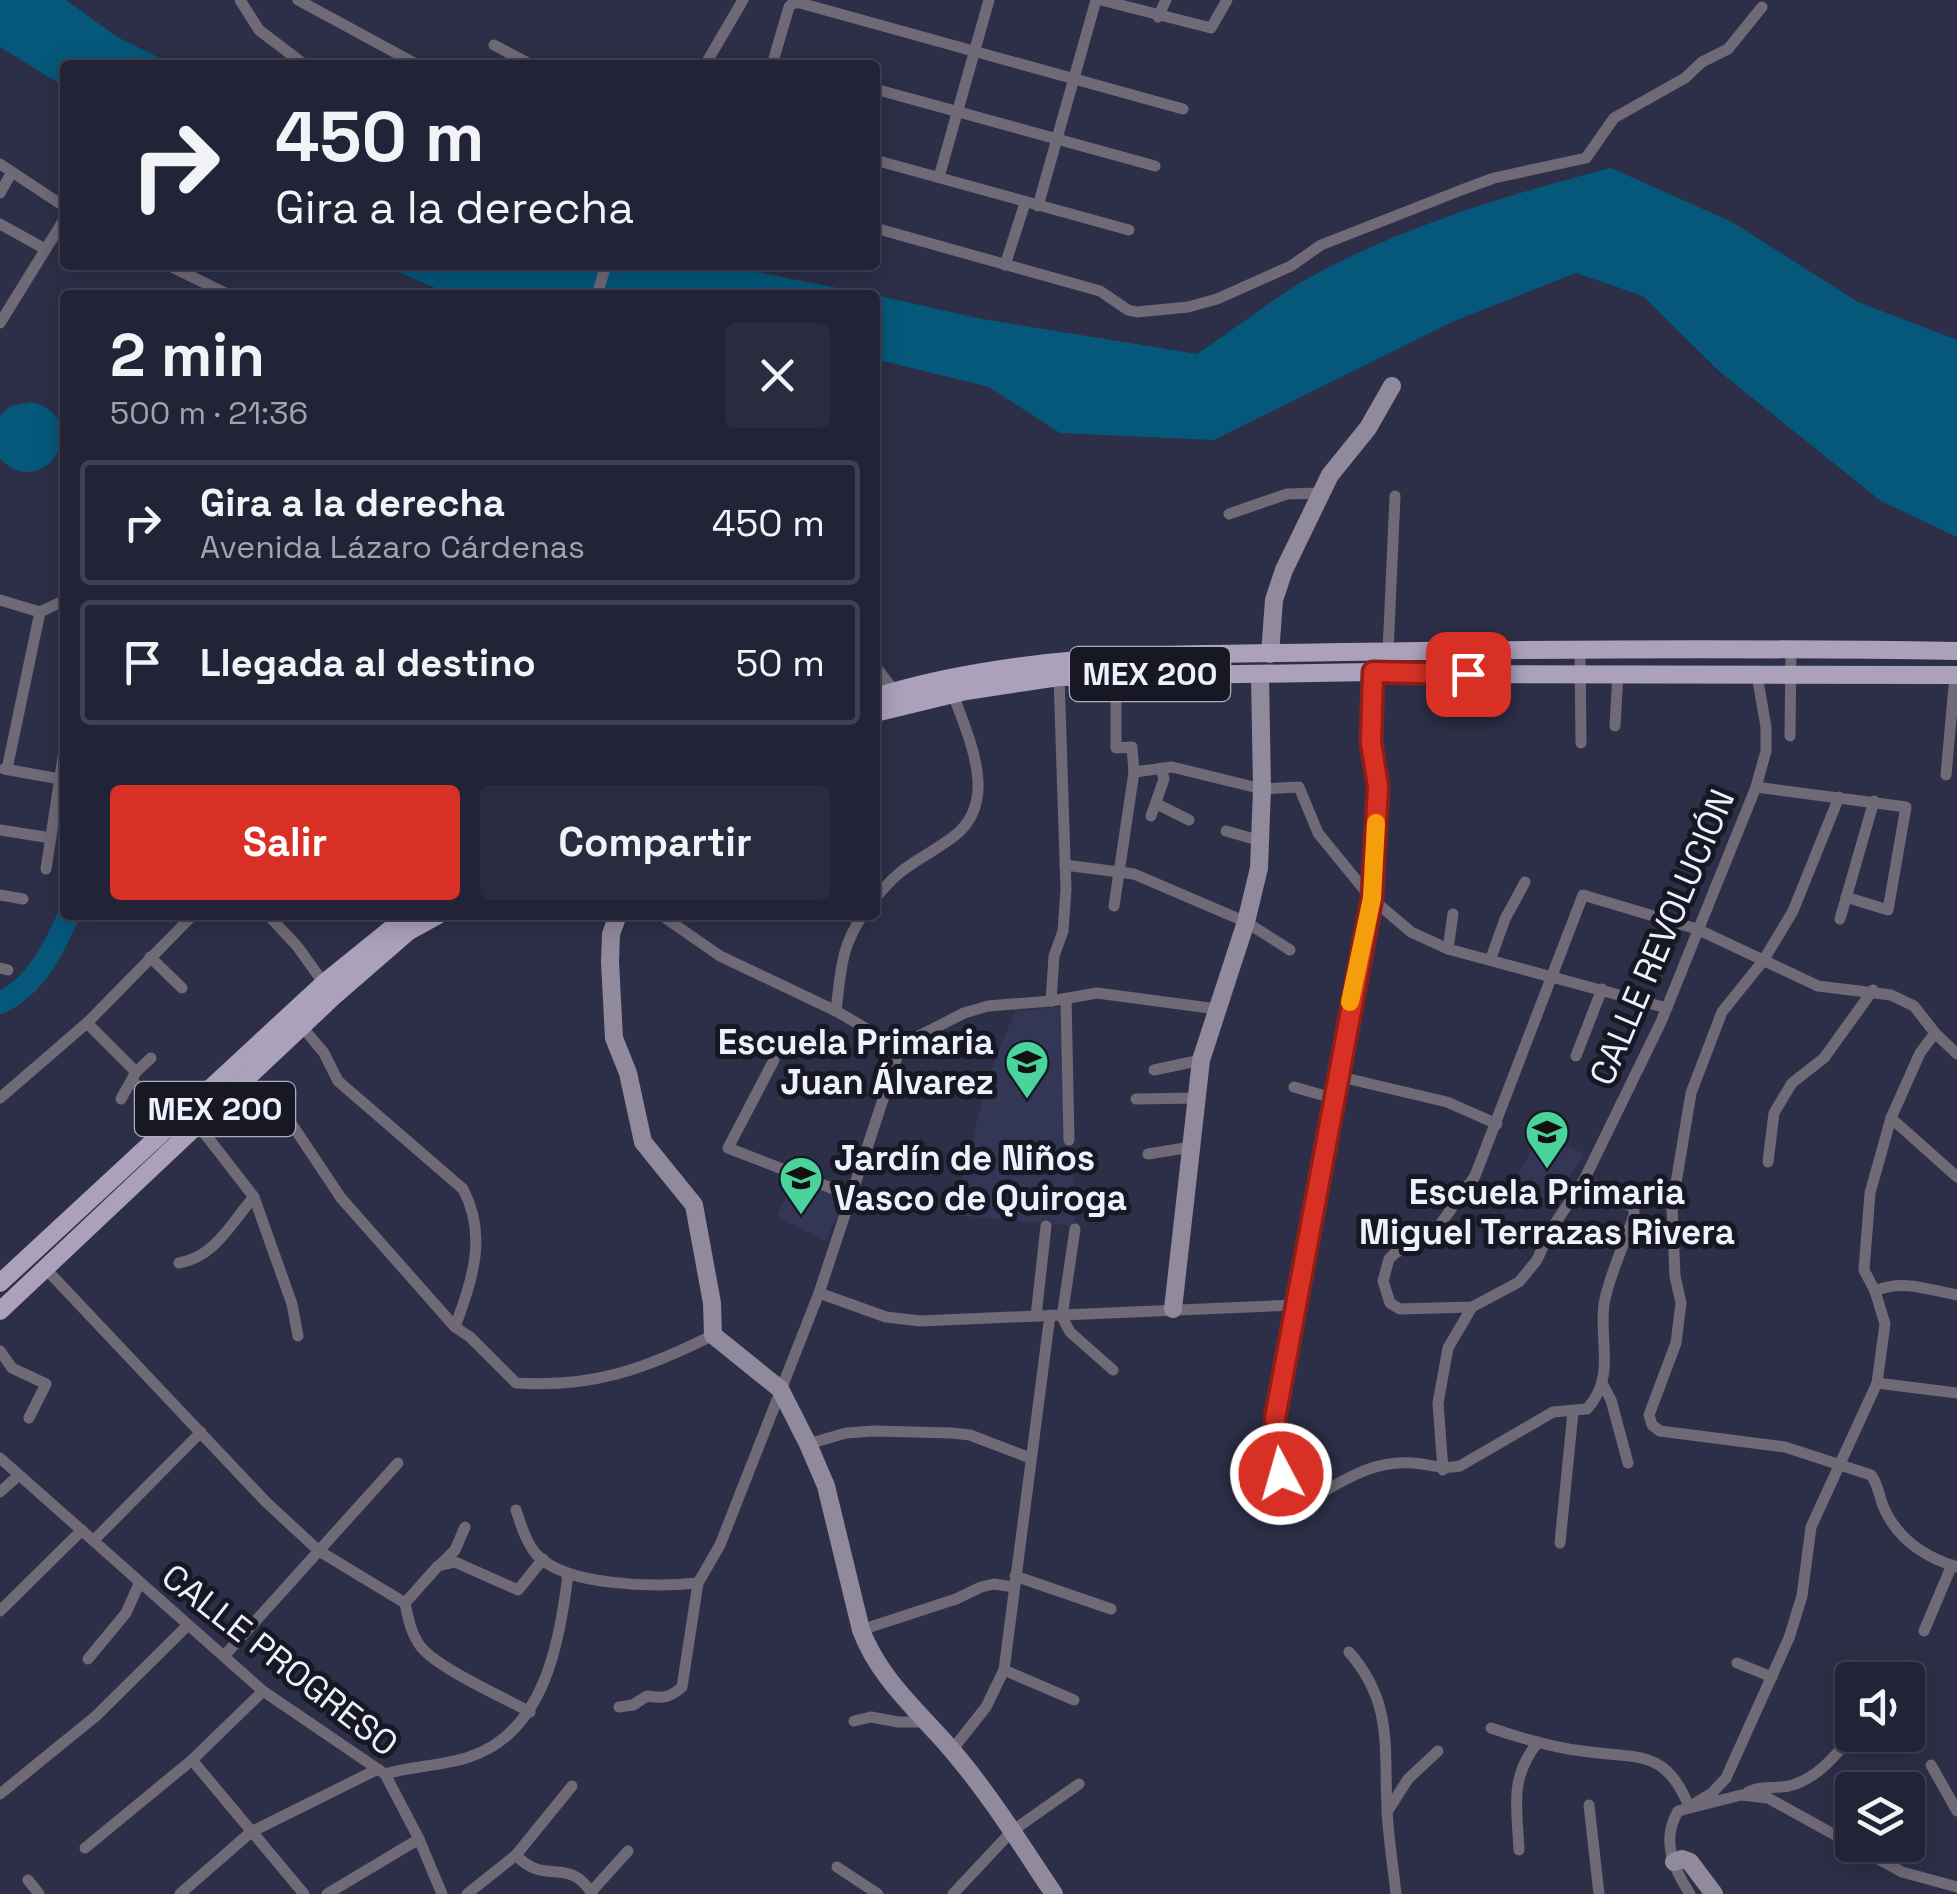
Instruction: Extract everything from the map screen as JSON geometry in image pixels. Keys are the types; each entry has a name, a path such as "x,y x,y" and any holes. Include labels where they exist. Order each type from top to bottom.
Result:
{"main road":[{"name":"MEX 200","path":"880,710 899,698 988,671 1112,656 1580,650 1957,651"},
{"path":"1885,650 1885,675"},
{"name":"MEX 200","path":"880,697 953,694 1116,674 1956,675"},
{"name":"MEX 200","path":"0,1284 178,1118 296,1021 403,920"},
{"name":"MEX 200","path":"329,990 429,920"},
{"name":"MEX 200","path":"0,1312 244,1081 296,1021"}],"street":[{"path":"240,0 259,30 298,60"},
{"path":"298,0 409,60"},
{"path":"708,60 743,0"},
{"path":"940,177 989,0"},
{"path":"1005,265 1056,141 1098,0 1211,28 1226,0"},
{"path":"1158,17 1166,0"},
{"path":"773,60 793,3 1183,109"},
{"path":"880,229 1100,291 1128,310 1188,308 1291,266 1321,245 1464,188 1586,158 1614,118 1728,49 1762,6"},
{"path":"494,45 522,60"},
{"path":"880,90 1154,166"},
{"path":"880,161 1129,230"},
{"path":"0,164 60,204"},
{"path":"0,193 12,172"},
{"path":"0,224 45,250"},
{"path":"0,324 60,226"},
{"path":"178,270 219,290"},
{"path":"1270,654 1270,629 1279,585 1320,493 1368,428 1392,386"},
{"path":"1230,514 1287,494 1320,493"},
{"path":"1388,652 1395,496"},
{"path":"0,600 40,612 60,603"},
{"path":"40,612 4,768 60,779 46,869"},
{"path":"1790,736 1792,649"},
{"path":"1580,650 1581,743"},
{"path":"1373,672 1371,742 1378,787 1372,898 1275,1418 1284,1486 1304,1497 1314,1497 1374,1464 1414,1462 1443,1470 1460,1466 1553,1412 1586,1409 1598,1397 1607,1347 1604,1305 1634,1208 1584,1180"},
{"path":"880,673 899,698"},
{"path":"1615,726 1618,673"},
{"path":"1114,906 1134,772 1132,747 1117,747 1116,674"},
{"path":"1173,1309 1200,1060 1246,922 1259,868 1260,674"},
{"name":"CALLE REVOLUCIÓN","path":"1497,1124 1476,1176 1444,1222 1431,1237 1389,1259 1383,1271 1384,1288 1390,1303 1400,1310 1472,1307 1519,1282 1537,1260 1550,1230 1584,1180 1666,1008 1756,787 1766,750 1757,674"},
{"path":"1946,775 1956,675"},
{"path":"1051,1001 1054,956 1063,932 1065,865 1059,678"},
{"path":"880,894 910,862 957,834 973,808 979,767 953,694"},
{"path":"1161,768 1164,779 1154,810 1189,820"},
{"path":"1134,772 1186,770 1262,789 1296,787 1302,790 1318,833 1372,898 1411,932 1448,949 1666,1008"},
{"path":"1756,787 1906,807 1888,910 1846,897"},
{"path":"1840,797 1794,910 1763,961 1722,1012 1690,1093 1672,1207 1681,1303 1676,1343 1649,1414 1652,1425 1660,1431 1785,1448 1871,1475 1884,1509 1905,1539 1929,1558 1954,1566 1924,1631"},
{"path":"1840,920 1874,801"},
{"path":"0,830 51,838"},
{"path":"1226,831 1261,841"},
{"path":"1065,865 1134,874 1246,922 1290,950"},
{"path":"1490,958 1525,882"},
{"path":"0,895 23,899"},
{"path":"1341,1076 1447,1102 1497,1124 1583,895 1697,929 1818,986 1873,990 1914,1006 1957,1054"},
{"path":"1448,949 1453,914"},
{"path":"0,1098 87,1023 188,920"},
{"path":"272,920 329,990"},
{"path":"616,920 611,934 610,962 614,1038 628,1072 643,1142 694,1205 712,1303 713,1335 780,1388 826,1486 860,1630 878,1664 952,1750 1054,1894"},
{"path":"668,920 720,956 880,1036 913,1040 988,1006 1097,993 1217,1009"},
{"path":"836,1011 844,950 859,920"},
{"path":"150,957 182,988"},
{"path":"1576,1056 1602,989"},
{"path":"1768,1162 1774,1113 1792,1083 1824,1058 1873,990"},
{"path":"1066,999 1070,1140"},
{"path":"296,1021 338,1081 464,1189 476,1221 475,1272 456,1327"},
{"path":"87,1023 178,1118"},
{"path":"1690,1894 1674,1862 1669,1826 1678,1811 1712,1793 1726,1778 1772,1678 1802,1596 1812,1527 1876,1383 1885,1324 1864,1270 1870,1192 1891,1118 1920,1053 1935,1033"},
{"path":"619,1707 633,1705 648,1696 672,1695 682,1687 698,1583 720,1545 819,1293 903,1039"},
{"path":"121,1099 150,1058"},
{"path":"774,1060 728,1148 852,1196"},
{"path":"1154,1070 1200,1060"},
{"path":"244,1081 293,1126 340,1198 456,1327 516,1383 540,1384 632,1372 713,1335"},
{"path":"1294,1088 1336,1100"},
{"path":"1136,1100 1197,1098"},
{"path":"1891,1118 1955,1172"},
{"path":"198,1125 254,1197 292,1304 298,1336"},
{"path":"1148,1154 1191,1146"},
{"path":"179,1264 195,1261 211,1251 254,1197"},
{"path":"1036,1316 1046,1226"},
{"path":"952,1750 986,1707 1004,1670 1030,1458 1075,1229"},
{"path":"45,1268 266,1502 319,1552 405,1603 421,1647 435,1660 530,1712"},
{"path":"1875,1291 1888,1285 1923,1286 1957,1295"},
{"path":"819,1293 886,1317 920,1321 1296,1305"},
{"path":"1443,1470 1438,1402 1448,1348 1472,1307"},
{"path":"1056,1316 1113,1370"},
{"path":"0,1350 12,1368 46,1384 28,1418"},
{"path":"1602,1383 1612,1400 1628,1463"},
{"path":"1876,1383 1957,1392"},
{"path":"1560,1543 1573,1412"},
{"path":"94,1540 201,1432"},
{"path":"808,1444 846,1433 952,1433 970,1435 1030,1458"},
{"name":"CALLE PROGRESO","path":"0,1458 263,1691 381,1771 419,1839 442,1894"},
{"path":"224,1656 398,1463"},
{"path":"0,1492 18,1476"},
{"path":"516,1510 535,1552 568,1574 651,1586 698,1583"},
{"path":"405,1603 456,1550 464,1526"},
{"path":"0,1611 82,1530"},
{"path":"438,1566 455,1562 518,1590 543,1560"},
{"path":"180,1894 251,1832 381,1771 469,1757 495,1745 530,1712 544,1682 563,1615 568,1574"},
{"path":"860,1630 956,1599 981,1586 1015,1581 1111,1609"},
{"path":"88,1659 126,1613 139,1584"},
{"path":"0,1794 96,1716 188,1626"},
{"path":"1350,1652 1368,1674 1386,1726 1387,1812 1396,1894"},
{"path":"1738,1662 1772,1678"},
{"path":"1004,1670 1074,1700"},
{"path":"85,1848 192,1760 263,1691"},
{"path":"854,1721 871,1717 925,1722"},
{"path":"1490,1728 1583,1752 1636,1755 1664,1766 1680,1784 1689,1806"},
{"path":"1520,1850 1516,1781 1538,1742"},
{"path":"1387,1812 1408,1779 1438,1751"},
{"path":"1689,1806 1741,1795 1760,1786 1788,1786 1822,1770 1838,1752"},
{"path":"192,1760 304,1894"},
{"path":"1931,1764 1955,1800"},
{"path":"954,1894 1012,1831 1080,1784"},
{"path":"467,1894 516,1855 572,1786"},
{"path":"1741,1795 1768,1798 1902,1872 1957,1887"},
{"path":"1589,1805 1599,1894"},
{"path":"327,1894 419,1839"},
{"path":"516,1855 528,1868 540,1873 567,1872 579,1878 591,1893 628,1852"},
{"path":"1674,1862 1690,1862 1714,1894"},
{"path":"837,1867 878,1894"},
{"path":"28,1880 39,1894"}],"shaded area":[{"path":"0,0 66,0 117,37 164,60 60,60 60,84 0,47"},
{"path":"1611,168 1732,222 1858,302 1957,340 1957,537 1881,501 1720,372 1643,296 1576,273 1454,321 1214,440 1060,433 989,387 880,360 880,296 977,318 1197,354 1296,285 1331,266 1398,235 1540,187"},
{"path":"394,270 747,270 848,290 440,290"},
{"path":"32,402 51,412 60,425 60,445 46,466 32,472 16,470 0,458 0,416 11,406"},
{"name":"Escuela Primaria Juan Álvarez","path":"1070,1006 1075,1226 952,1215 990,1073 1015,1011"},
{"name":"Escuela Primaria Miguel Terrazas Rivera","path":"1541,1136 1585,1154 1547,1208 1511,1185"},
{"path":"796,1176 845,1200 825,1241 777,1216"}],"waterway":[{"path":"0,1003 33,977 67,920"}],"slow traffic":[{"path":"1350,1002 1372,898 1376,823"}],"place":[{"name":"Escuela Primaria Juan Álvarez","path":"1027,1100"},
{"name":"Escuela Primaria Miguel Terrazas Rivera","path":"1547,1170"},
{"name":"Jardín de Niños Vasco de Quiroga","path":"801,1216"}],"route":[{"path":"1281,1474 1275,1418 1372,898 1378,787 1371,742 1373,672 1468,674"}]}
